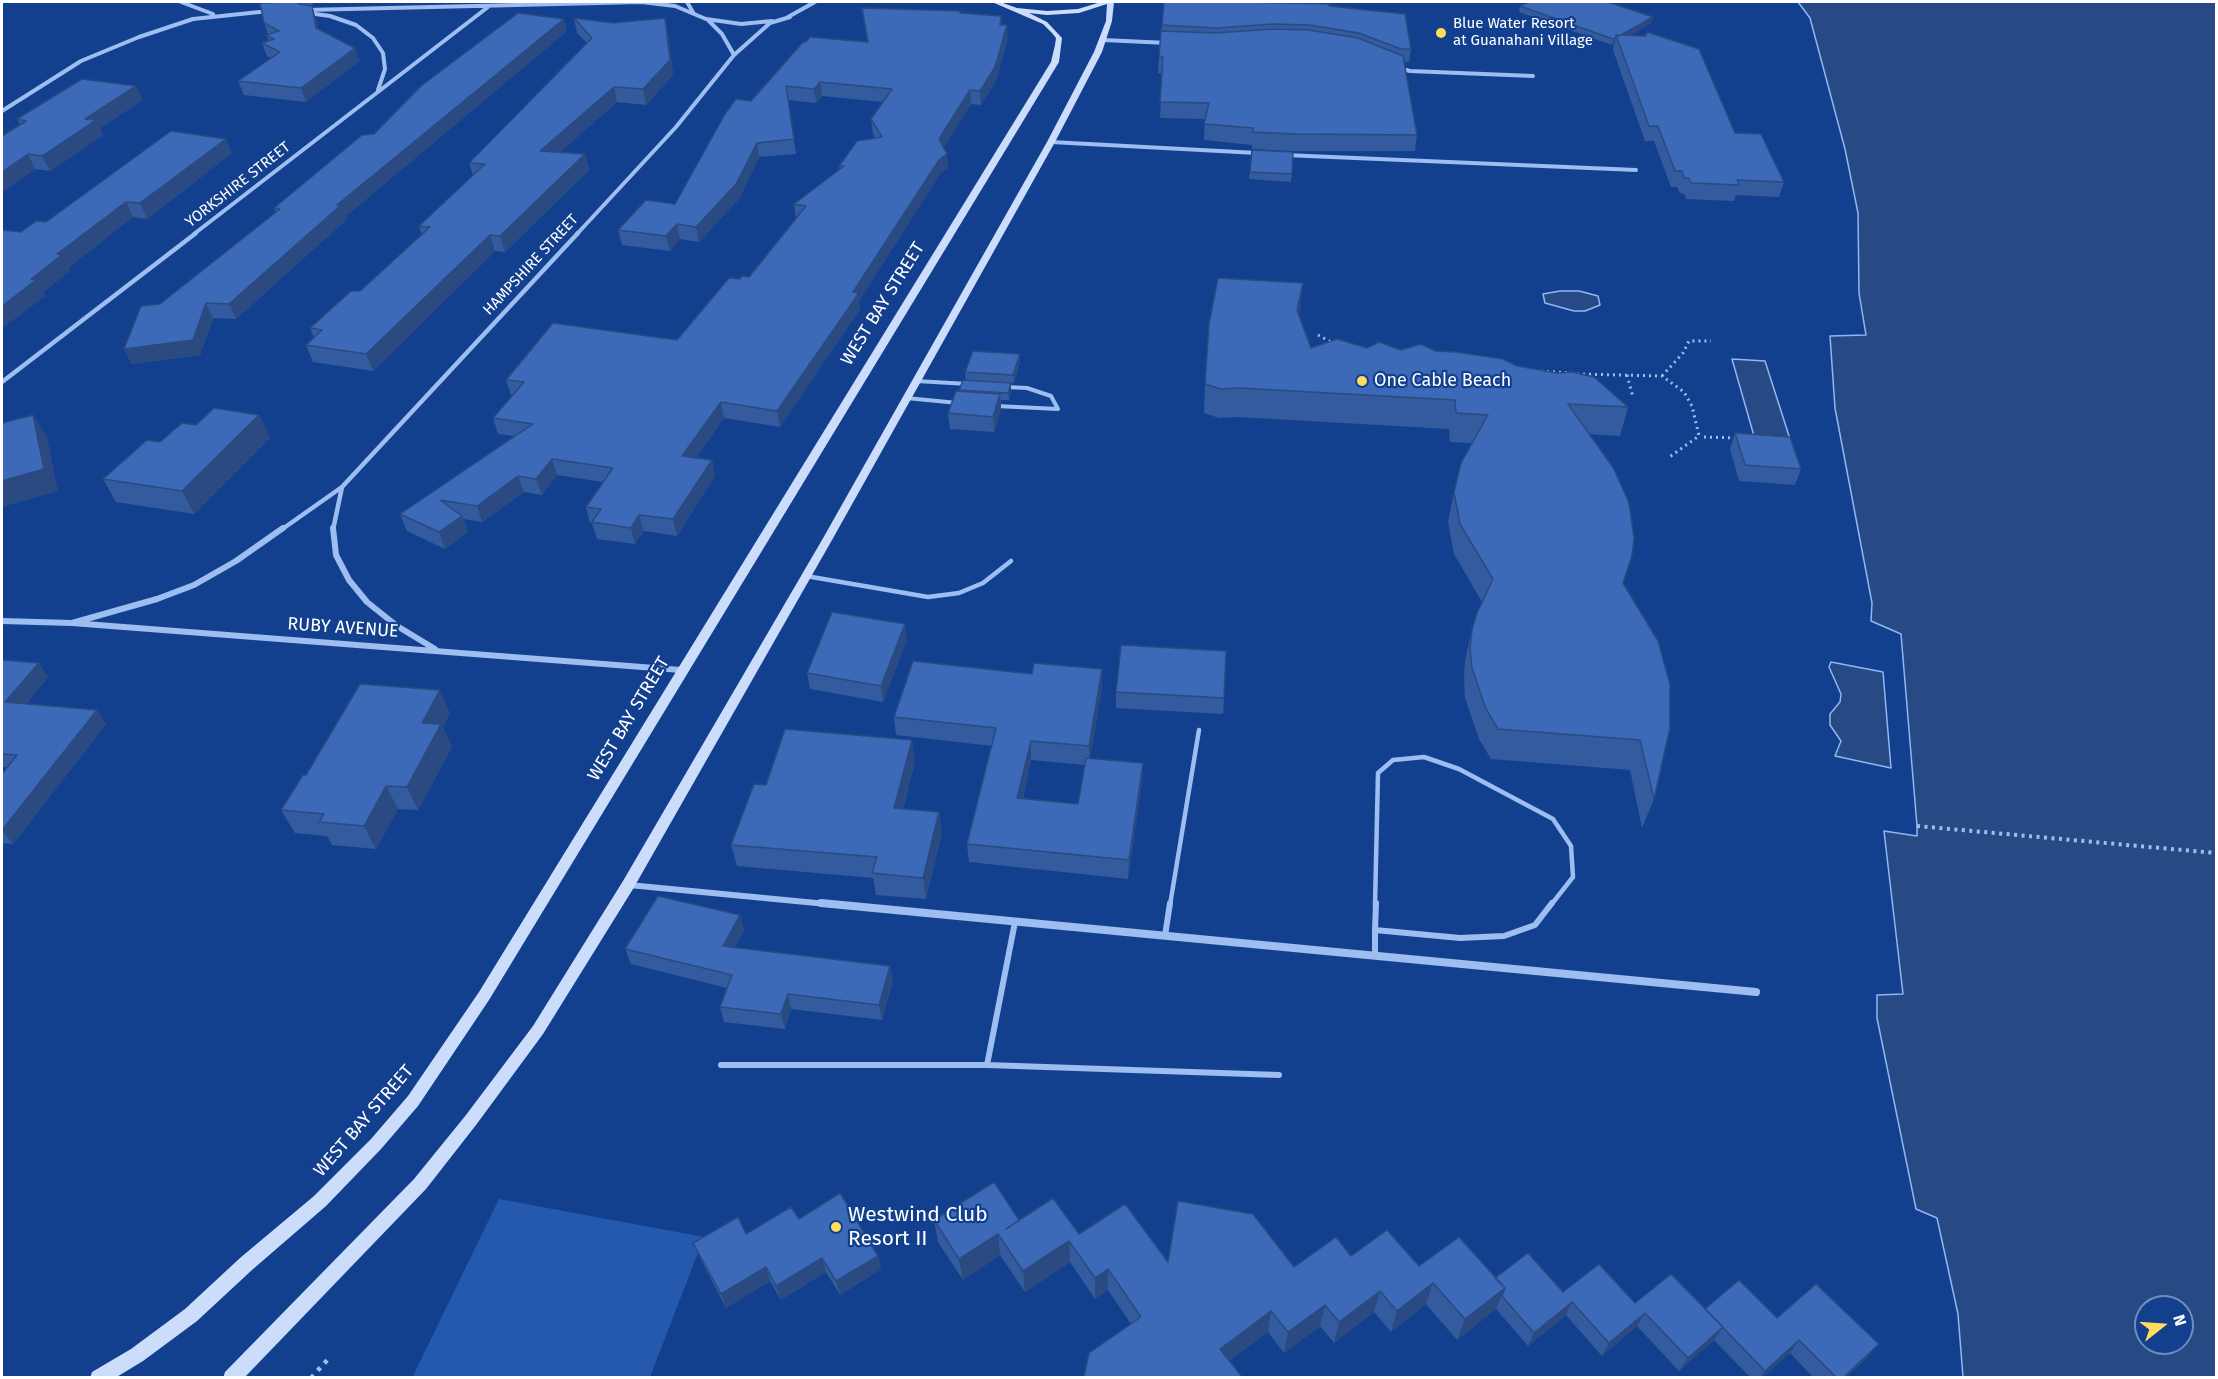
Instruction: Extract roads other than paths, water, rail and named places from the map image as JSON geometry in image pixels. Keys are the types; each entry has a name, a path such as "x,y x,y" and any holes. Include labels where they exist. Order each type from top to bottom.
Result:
{"main road":[{"path":"994,2 1016,10 1063,13 1106,2"},
{"path":"231,1377 420,1184 471,1120 538,1029 628,885 806,576 1051,142 1103,40 1109,21 1111,2"},
{"name":"WEST BAY STREET","path":"98,1377 137,1355 192,1315 246,1263 320,1201 376,1144 412,1101 484,996 681,670 1055,62 1059,38 1055,32 1045,23 1016,10"}],"street":[{"path":"181,2 214,15"},
{"path":"378,92 386,69 383,53 373,38 356,25 330,16 302,11 622,2 667,5 706,19 741,24 790,16"},
{"path":"687,2 694,14"},
{"name":"HAMPSHIRE STREET","path":"72,622 157,599 194,585 236,561 342,487 676,127 734,55 770,23 817,3"},
{"name":"YORKSHIRE STREET","path":"2,382 489,6"},
{"path":"2,111 91,57 163,28 214,15 280,10"},
{"path":"706,19 722,34 734,55"},
{"path":"1103,40 1170,43"},
{"path":"1390,64 1410,71 1533,76"},
{"path":"1051,142 1264,154"},
{"path":"1276,154 1636,170"},
{"path":"342,487 333,527 336,555 349,580 367,602 389,620 437,650"},
{"name":"RUBY AVENUE","path":"2,621 72,622 681,670"},
{"path":"628,885 1756,992"}],"lane":[{"path":"916,381 972,384"},
{"path":"988,405 1058,410 1051,396 1027,388 1005,387"},
{"path":"906,398 965,403"},
{"path":"806,576 928,597 958,593 983,584 1011,561"},
{"path":"1165,936 1199,730"},
{"path":"1375,930 1460,938 1504,936 1535,925 1573,878 1571,846 1553,819 1459,769 1424,757 1393,760 1378,773 1375,930 1375,956"},
{"path":"987,1065 1015,922"},
{"path":"721,1065 987,1065 1279,1075"}],"place":[{"name":"Blue Water Resort at Guanahani Village","path":"1441,33"},
{"name":"One Cable Beach","path":"1362,381"},
{"name":"Westwind Club Resort II","path":"836,1227"}]}
